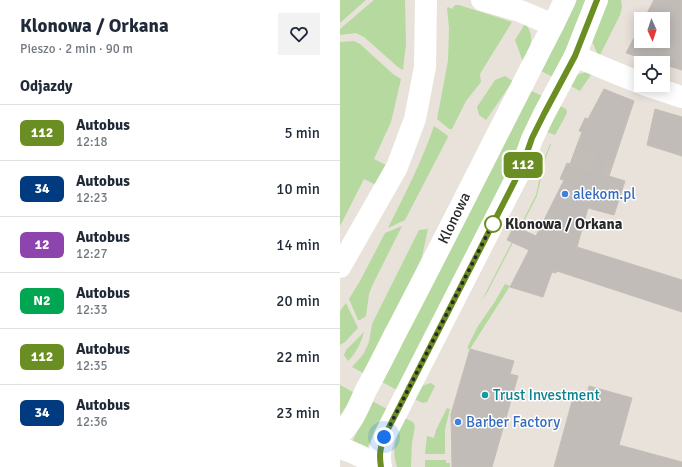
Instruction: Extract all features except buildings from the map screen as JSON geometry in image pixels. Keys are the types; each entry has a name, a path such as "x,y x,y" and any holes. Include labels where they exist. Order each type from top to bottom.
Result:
{"street":[{"path":"340,267 397,167 415,119 426,67 426,0"},
{"path":"482,0 520,11 554,25"},
{"name":"Klonowa","path":"340,434 346,429 351,421 418,292 469,189 554,25 565,0"},
{"path":"380,467 380,448 384,437 522,167 532,138 575,56 597,0"},
{"path":"575,56 634,80"},
{"path":"667,92 682,97"},
{"path":"340,448 361,456 380,467"}],"green space":[{"path":"340,0 366,0 340,23"},
{"path":"374,0 405,0 406,44 403,70 364,37 356,33 340,35 340,29"},
{"path":"577,0 590,0 555,78 541,71"},
{"path":"608,0 621,0 622,7 620,15 600,55 597,53 592,41"},
{"path":"456,5 512,22 480,74 481,82 466,101 452,129 449,129 437,119 448,60 449,28 447,8 452,9"},
{"path":"525,24 531,34 531,43 523,62 515,40"},
{"path":"354,41 360,44 393,74 401,79 391,122 374,159 386,165 376,185 364,179 340,226 340,42"},
{"path":"587,72 592,73 580,91 567,84 576,76"},
{"path":"505,76 513,81 486,120 479,115 477,107 495,80"},
{"path":"531,91 545,97 397,390 382,382"},
{"path":"557,104 566,109 566,115 555,135 547,132 539,149 535,166 533,165 543,131"},
{"path":"434,126 448,137 405,220 388,228 419,165"},
{"path":"550,144 537,196 481,302 536,195 543,162"},
{"path":"402,226 372,286 369,294 366,316 358,320 349,299 385,233"},
{"path":"428,229 420,266 363,373 352,367 364,353 369,342 372,324 419,230"},
{"path":"505,284 510,286 470,349 467,348 478,326"},
{"path":"346,303 358,328 345,342 340,345 340,311"},
{"path":"364,332 358,348 348,361 344,355 346,350"},
{"path":"431,383 435,386 427,402 423,403 414,399 421,386"},
{"path":"340,385 353,392 340,415"},
{"path":"372,401 387,409 367,448 353,443 353,440"},
{"path":"447,408 450,409 445,429 445,454 425,454 427,436 434,438 436,430"},
{"path":"405,418 413,422 415,426 412,443 411,467 397,467 394,453 395,442"},
{"path":"425,460 446,460 446,463 450,463 450,467 425,467"}],"tunnel":[{"path":"573,156 611,169"}],"bus line":[{"name":"112","path":"381,467 379,458 380,448 384,437 522,167 532,138 575,56 597,0"}],"place":[{"name":"alekom.pl","path":"565,194"},
{"name":"Klonowa / Orkana","path":"493,224"},
{"name":"Trust Investment","path":"485,395"},
{"name":"Barber Factory","path":"458,422"}],"route":[{"path":"384,437 494,221 493,224"}]}
